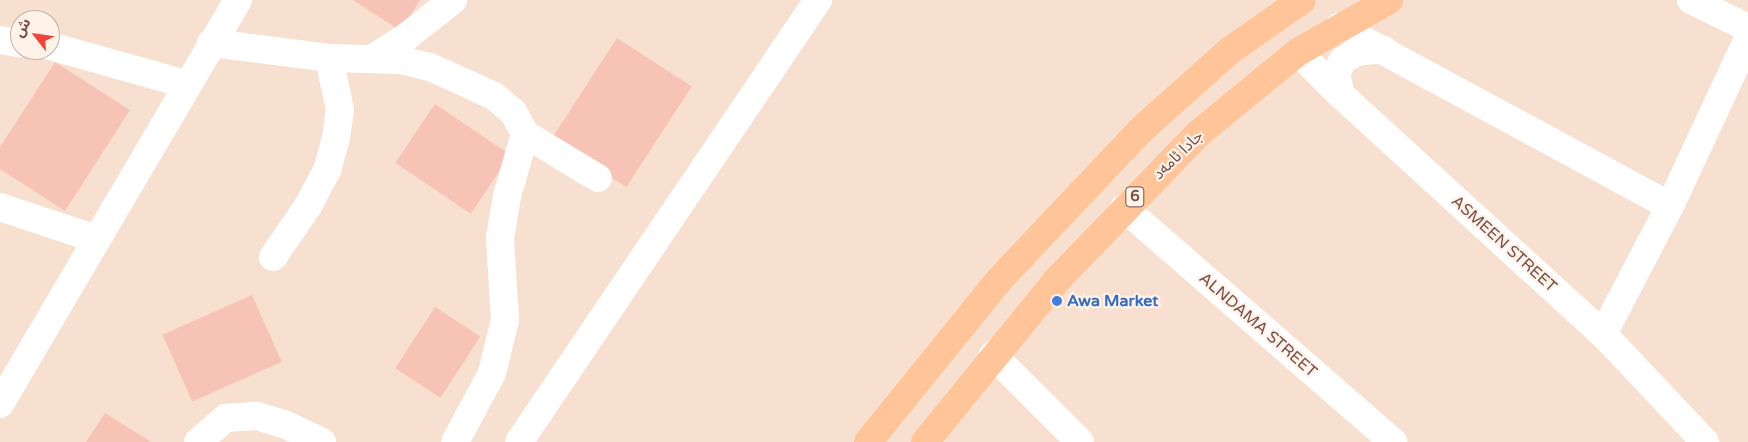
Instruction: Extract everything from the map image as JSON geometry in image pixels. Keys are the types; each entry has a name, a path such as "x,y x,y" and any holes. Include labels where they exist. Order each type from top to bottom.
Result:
{"main road":[{"path":"868,442 1000,279 1142,129 1196,78 1302,0"},
{"name":"جادا ئامەد","path":"925,442 993,355 1057,280 1171,161 1224,111 1298,52 1389,0"},
{"path":"1196,78 1224,111"},
{"path":"1142,129 1171,161"}],"street":[{"path":"0,404 186,84 238,0"},
{"path":"373,58 406,37 453,0"},
{"path":"519,442 818,0"},
{"path":"1691,0 1748,28"},
{"path":"1339,27 1383,49 1670,206"},
{"path":"1603,334 1670,206 1748,38"},
{"path":"211,43 329,58 373,58 430,66 494,96 513,112 525,134 598,178"},
{"path":"60,49 186,84"},
{"path":"1340,95 1336,75 1342,61 1356,52 1383,49"},
{"name":"ASMEEN STREET","path":"1298,52 1340,95 1603,334 1705,442"},
{"path":"273,257 308,206 326,171 336,138 340,110 329,58"},
{"path":"455,442 492,373 505,320 500,238 507,196 525,134"},
{"path":"0,207 96,239"},
{"name":"ALNDAMA STREET","path":"1124,208 1393,442"},
{"path":"993,355 1080,442"},
{"path":"198,442 226,418 257,416 284,424 322,442"}],"shaded area":[{"path":"0,0 1748,0 1748,442 0,442"}],"building":[{"path":"353,0 420,0 401,31"},
{"path":"617,38 692,86 626,187 552,139"},
{"path":"55,62 130,110 65,211 0,169 0,147"},
{"path":"435,104 510,155 471,214 395,163"},
{"path":"252,295 282,362 192,402 162,335"},
{"path":"435,307 480,336 441,398 395,368"},
{"path":"105,413 151,442 86,442"}],"place":[{"name":"Awa Market","path":"1057,301"}]}
